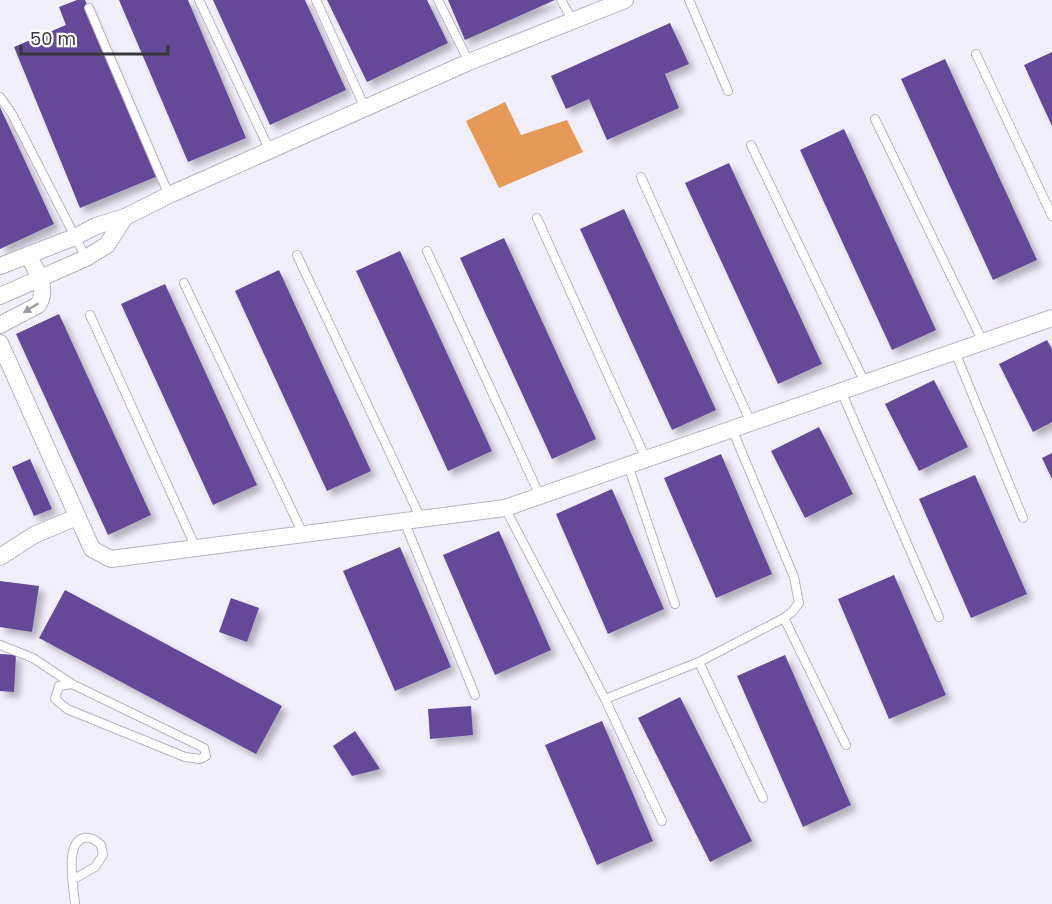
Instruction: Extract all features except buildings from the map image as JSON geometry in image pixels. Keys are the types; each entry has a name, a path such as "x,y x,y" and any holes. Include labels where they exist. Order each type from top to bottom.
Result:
{"street":[{"path":"0,266 75,237 96,226 125,217 169,195 469,62 625,0"},
{"path":"0,296 86,258 107,244 125,217"},
{"path":"0,325 38,305 42,296 41,279 28,255"},
{"path":"0,343 92,549 111,559 505,508 1052,318"},
{"path":"0,557 34,535 77,517"}],"lane":[{"path":"199,0 270,151"},
{"path":"316,0 365,109"},
{"path":"438,0 469,62"},
{"path":"561,0 573,22"},
{"path":"689,0 728,91"},
{"path":"89,8 169,195"},
{"path":"976,54 1052,216"},
{"path":"0,97 12,114 86,258"},
{"path":"875,119 983,342"},
{"path":"751,145 865,383"},
{"path":"641,177 751,423"},
{"path":"537,218 646,459"},
{"path":"428,251 540,496"},
{"path":"297,255 412,520 475,694"},
{"path":"184,284 303,534"},
{"path":"90,315 196,548"},
{"path":"955,352 1023,518"},
{"path":"841,392 939,617"},
{"path":"605,699 699,662 784,618 799,603 798,590 732,429"},
{"path":"628,465 675,604"},
{"path":"505,508 605,699 662,821"},
{"path":"784,618 846,746"},
{"path":"0,645 33,658 72,684 204,748 206,756 200,759 185,757 66,710 55,699 59,686 72,684"},
{"path":"699,662 764,798"},
{"path":"72,880 95,867 103,855 101,845 97,841 82,838 76,843 72,856 72,880 75,904"}],"shaded area":[{"path":"505,102 521,135 567,120 583,152 499,188 466,121"}]}
